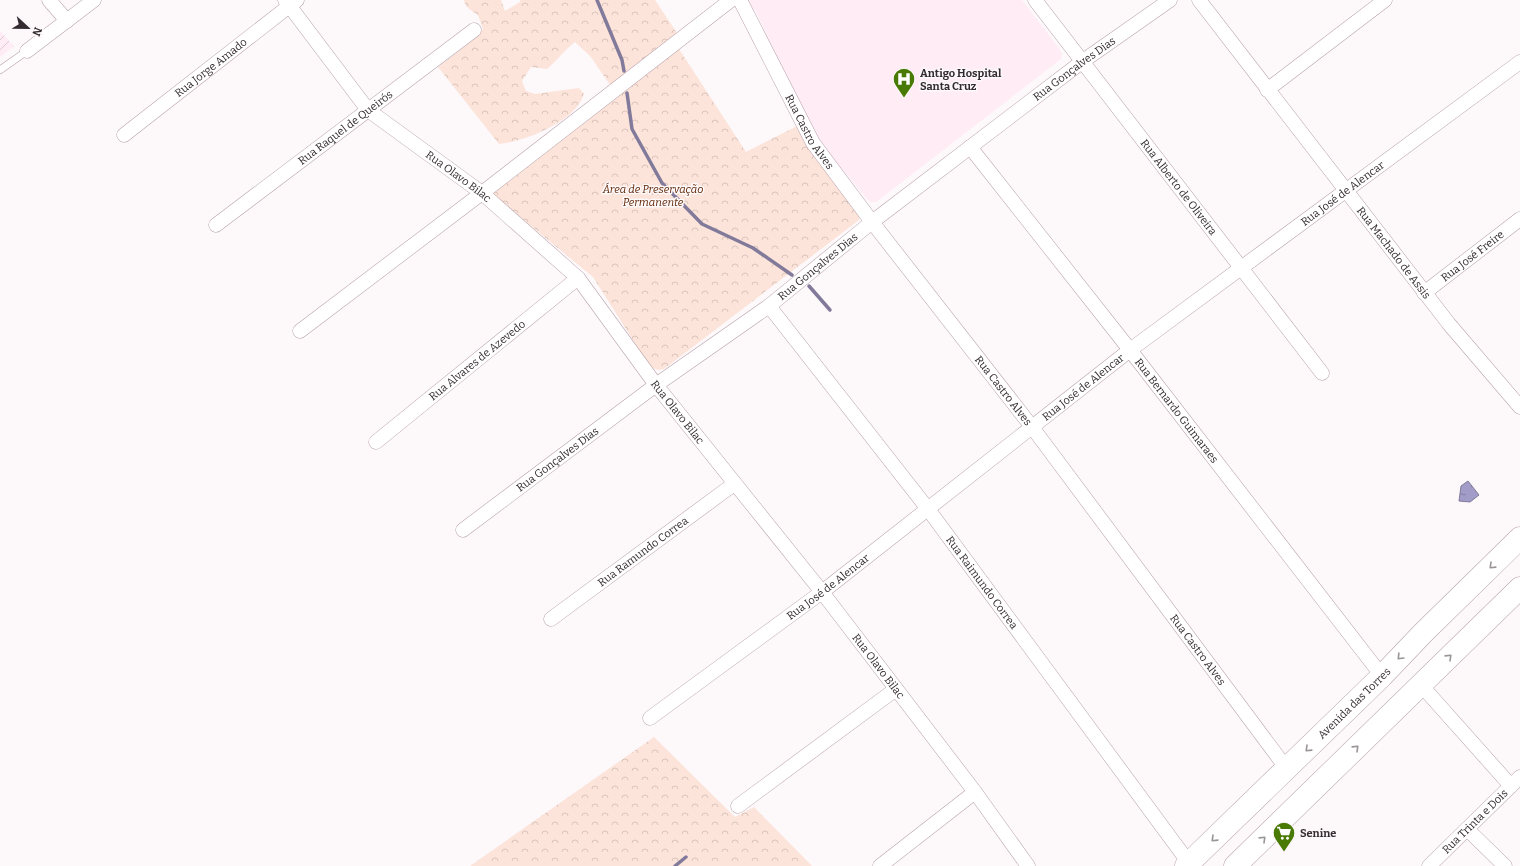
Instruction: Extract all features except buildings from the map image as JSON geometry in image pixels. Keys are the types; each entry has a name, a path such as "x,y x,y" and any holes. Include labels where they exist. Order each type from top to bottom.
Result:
{"main road":[{"name":"Avenida das Torres","path":"1187,864 1287,770 1520,538"},
{"path":"1235,866 1520,588"}],"street":[{"path":"49,0 67,21"},
{"path":"27,51 94,0"},
{"path":"300,331 731,0"},
{"name":"Rua Castro Alves","path":"740,0 813,143 872,222 1032,427 1287,770"},
{"name":"Rua Alberto de Oliveira","path":"1035,0 1322,373"},
{"name":"Rua Gonçalves Dias","path":"463,530 656,385 769,306 872,222 970,147 1083,61 1170,0"},
{"name":"Rua Machado de Assis","path":"1199,0 1424,293 1520,407"},
{"path":"1267,90 1385,0"},
{"name":"Rua Olavo Bilac","path":"291,2 368,110 482,192 578,278 656,385 822,592 975,792 1028,866"},
{"name":"Rua Jorge Amado","path":"124,134 291,2"},
{"name":"Rua Raquel de Queirós","path":"216,225 474,30"},
{"name":"Rua José de Alencar","path":"650,718 822,592 1130,350 1520,62"},
{"name":"Rua Bernardo Guimaraes","path":"970,147 1130,350 1382,676"},
{"name":"Rua José Freire","path":"1424,293 1520,219"},
{"name":"Rua Alvares de Azevedo","path":"376,442 578,278"},
{"name":"Rua Raimundo Correa","path":"769,306 928,509 1187,864"},
{"name":"Rua Ramundo Correa","path":"551,619 734,484"},
{"path":"1421,685 1516,782"},
{"path":"738,806 896,689"},
{"name":"Rua Trinta e Dois","path":"1429,866 1516,782"},
{"path":"880,866 975,792"},
{"path":"1467,829 1504,866"}],"lane":[{"path":"0,70 27,51"}],"shaded area":[{"name":"Antigo Hospital Santa Cruz","path":"746,0 1022,0 1062,54 1061,59 876,202 871,202 818,140 756,12"},
{"path":"0,31 14,46 0,57"}],"green space":[{"path":"464,0 501,0 505,11 520,2 520,0 655,0 677,33 610,85 591,57 575,42 567,48 547,69 531,67 522,81 526,91 535,94 579,88 584,94 579,104 571,113 560,121 522,139 499,144 438,67 473,40 483,29 478,15 467,7"},
{"name":"Área de Preservação Permanente","path":"679,49 746,152 799,125 860,214 859,220 664,369 658,370 650,367 593,277 497,198 494,193 495,188"},
{"path":"654,737 735,817 754,807 812,866 470,866"}],"water":[{"path":"1468,481 1479,495 1470,502 1459,501 1461,486"}],"waterway":[{"path":"597,0 622,60 624,71"},
{"path":"627,93 632,129 662,183 702,224 753,248 792,275"},
{"path":"809,286 830,310"},
{"path":"675,866 686,857"}],"place":[{"name":"Antigo Hospital Santa Cruz","path":"904,98"},
{"name":"Senine","path":"1284,852"}]}
